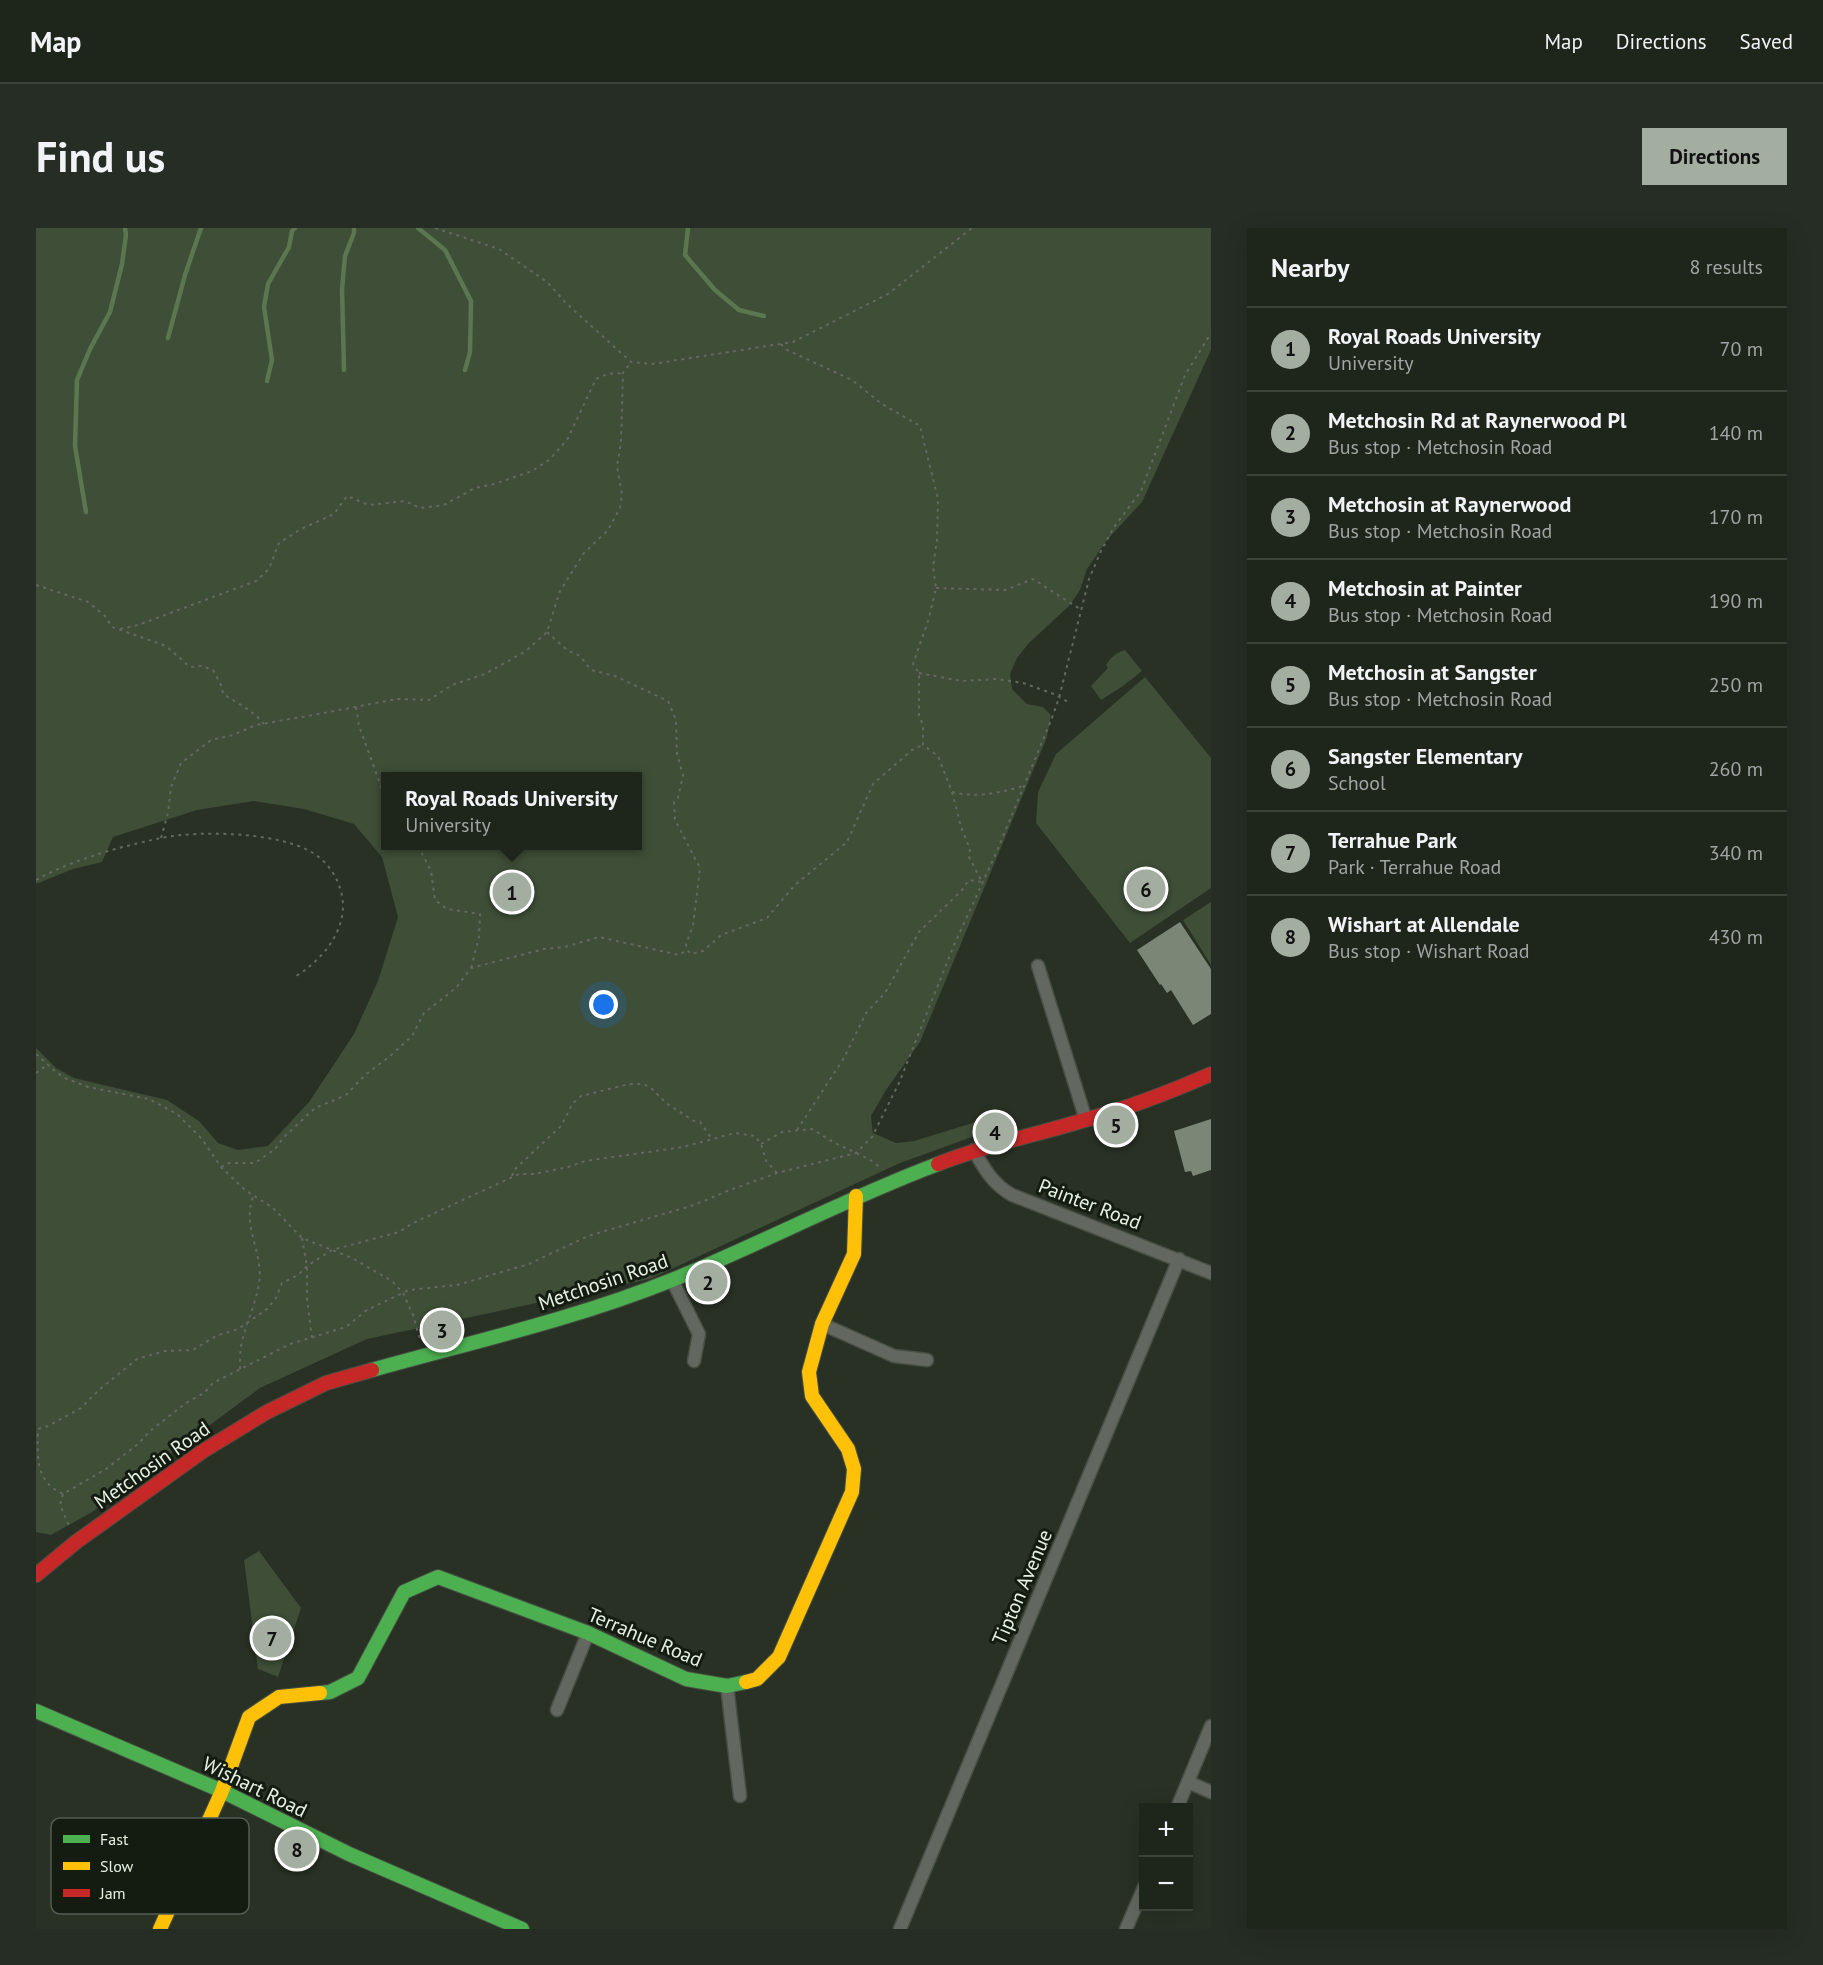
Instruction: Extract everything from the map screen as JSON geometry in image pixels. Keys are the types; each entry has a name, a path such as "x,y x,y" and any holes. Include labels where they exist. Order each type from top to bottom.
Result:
{"street":[{"path":"1038,966 1086,1120"},
{"name":"Metchosin Road","path":"36,1575 76,1542 203,1450 267,1412 326,1383 424,1354 537,1326 594,1308 672,1280 856,1196 974,1150 1086,1120 1160,1096 1211,1074"},
{"name":"Painter Road","path":"974,1150 999,1187 1012,1195 1211,1273"},
{"name":"Terrahue Road","path":"210,1818 249,1717 279,1697 330,1692 358,1678 404,1592 438,1577 588,1633 686,1679 727,1686 757,1679 779,1657 852,1492 854,1469 848,1449 812,1396 810,1372 822,1324 854,1254 856,1196"},
{"name":"Tipton Avenue","path":"900,1929 1179,1259"},
{"path":"672,1280 699,1334 694,1361"},
{"path":"822,1324 894,1356 927,1360"},
{"path":"557,1710 588,1633"},
{"path":"727,1686 741,1796"},
{"name":"Wishart Road","path":"36,1711 222,1791 349,1854 522,1929"},
{"path":"1179,1803 1211,1726"},
{"path":"1188,1782 1211,1792"},
{"path":"1126,1929 1139,1897"},
{"name":"Terrahue Road","path":"160,1929 167,1914"}],"path":[{"path":"435,228 499,249 547,282 567,304 631,362 652,364 793,342 888,294 972,228"},
{"path":"76,1542 60,1505 63,1494 106,1469 186,1402 204,1393 213,1383 240,1369 290,1344 345,1327 367,1310 410,1290 457,1285 529,1264 588,1236 694,1205 777,1173 856,1153 872,1137 899,1083 928,1006 997,851 1059,698 1089,579 1114,527 1142,491 1185,375 1211,333"},
{"path":"781,345 785,349 852,380 882,404 920,426 938,499 937,540 933,567 936,588 929,618 913,664 919,673 919,715 923,725 923,745"},
{"path":"161,838 168,813 171,787 181,763 211,740 264,724 397,699 429,700 453,685 485,674 526,651 547,632 560,591 584,553 608,530 620,508 622,495 617,466 621,442 622,373 631,362"},
{"path":"120,629 138,625 256,581 269,569 279,543 334,514 347,496 369,506 405,501 420,508 444,505 475,488 532,471 549,460 567,440 596,379 607,374 622,373"},
{"path":"936,588 1005,590 1033,579 1080,609"},
{"path":"36,585 88,602 105,616 112,627 166,645 190,667 201,666 213,670 223,694 252,710 264,724"},
{"path":"547,632 567,650 580,656 591,670 615,676 668,701 676,720 677,754 683,775 678,798 674,802 675,820 700,867 693,926 686,944 691,954 702,951 722,935 767,918 795,885 847,842 873,784 912,750 923,745"},
{"path":"919,673 961,681 997,679 1023,683 1054,694 1068,702"},
{"path":"356,707 359,726 381,786"},
{"path":"923,745 938,756 970,849 969,856 982,882"},
{"path":"952,792 968,796 1024,786"},
{"path":"36,880 70,864 161,838 211,834 275,840 305,849 314,853 329,867 339,884 343,904 340,925 322,955 292,978"},
{"path":"221,1167 229,1163 255,1163 275,1149 284,1137 315,1108 346,1095 364,1075 412,1036 424,1013 456,988 471,968 479,937 480,914 447,909 435,900 431,871 420,850"},
{"path":"797,1130 844,1058 866,1013 885,993 919,932 962,890 969,880 982,882"},
{"path":"471,968 599,937 679,955 687,950"},
{"path":"36,1054 57,1074 78,1083 149,1100 167,1107 187,1122 221,1167 244,1190 273,1208 302,1238 352,1258 392,1281 403,1293 413,1315 424,1354"},
{"path":"36,1073 47,1065"},
{"path":"511,1177 514,1170 561,1126 573,1103 581,1096 629,1084 643,1084 650,1087 666,1103 694,1121 700,1122 712,1139"},
{"path":"760,1144 782,1132 812,1129 881,1168 890,1182"},
{"path":"63,1494 50,1490 37,1470 37,1429 48,1426 81,1408 137,1359 165,1351 193,1350 216,1336 238,1329 267,1309 276,1298 282,1283 298,1275 307,1266 332,1250 399,1232 413,1223 519,1174 534,1174 585,1161 683,1147 735,1133 755,1136 766,1161 777,1173"},
{"path":"240,1369 242,1340 257,1288 260,1266 252,1241 249,1208 254,1195"},
{"path":"302,1238 307,1266 307,1299 312,1338"}],"green space":[{"path":"36,228 1211,228 1211,350 1142,502 1107,540 1087,569 1080,590 1070,605 1028,644 1017,658 1010,674 1012,689 1027,704 1043,707 1051,715 1047,737 920,1042 886,1090 871,1116 873,1133 896,1143 914,1141 989,1118 1001,1119 1000,1124 994,1129 900,1163 650,1279 367,1339 260,1388 92,1512 51,1535 36,1532 36,1048 56,1068 74,1078 167,1100 199,1121 218,1143 238,1150 268,1146 309,1102 354,1034 378,981 398,917 382,857 354,824 304,809 254,801 197,810 113,837 102,862 73,869 36,884"},
{"path":"1125,650 1142,671 1101,700 1091,686 1108,668 1106,665 1112,658"},
{"path":"1145,677 1211,758 1211,888 1130,943 1036,823 1038,792 1056,754"},
{"path":"1211,902 1211,965 1183,920"},
{"path":"259,1551 301,1608 278,1677 258,1669 244,1560"}],"building":[{"path":"1180,922 1211,969 1211,1014 1193,1025 1171,990 1167,993 1160,985 1137,950"},
{"path":"1211,1119 1211,1170 1193,1176 1191,1171 1185,1172 1174,1131"}],"waterway":[{"path":"86,512 75,446 77,380 90,349 110,312 122,264 125,228"},
{"path":"168,338 185,275 201,228"},
{"path":"267,381 272,360 264,307 268,284 289,247 292,231 295,228"},
{"path":"344,370 342,289 345,256 354,228"},
{"path":"418,228 445,250 471,301 470,352 465,370"},
{"path":"688,228 685,255 715,290 739,310 764,316"}],"traffic: fast":[{"path":"372,1370 523,1329 635,1294 705,1266 871,1191 938,1164"},
{"path":"320,1693 330,1692 358,1678 404,1592 438,1577 588,1633 686,1679 727,1686 746,1682"},
{"path":"36,1711 222,1791 349,1854 522,1929"}],"traffic: slow":[{"path":"746,1682 757,1679 779,1657 852,1492 854,1469 848,1449 812,1396 809,1372 822,1324 854,1254 856,1196"},
{"path":"210,1818 249,1717 279,1697 320,1693"},
{"path":"160,1929 167,1914"}],"traffic: jam":[{"path":"938,1164 1117,1110 1211,1074"},
{"path":"36,1575 76,1542 203,1451 267,1412 326,1383 372,1370"}],"place":[{"name":"Sangster Elementary","path":"1146,889"},
{"name":"Royal Roads University","path":"512,892"},
{"name":"Metchosin at Sangster","path":"1116,1125"},
{"name":"Metchosin at Painter","path":"995,1132"},
{"name":"Metchosin Rd at Raynerwood Pl","path":"708,1282"},
{"name":"Metchosin at Raynerwood","path":"442,1330"},
{"name":"Terrahue Park","path":"272,1638"},
{"name":"Wishart at Allendale","path":"297,1849"}]}
